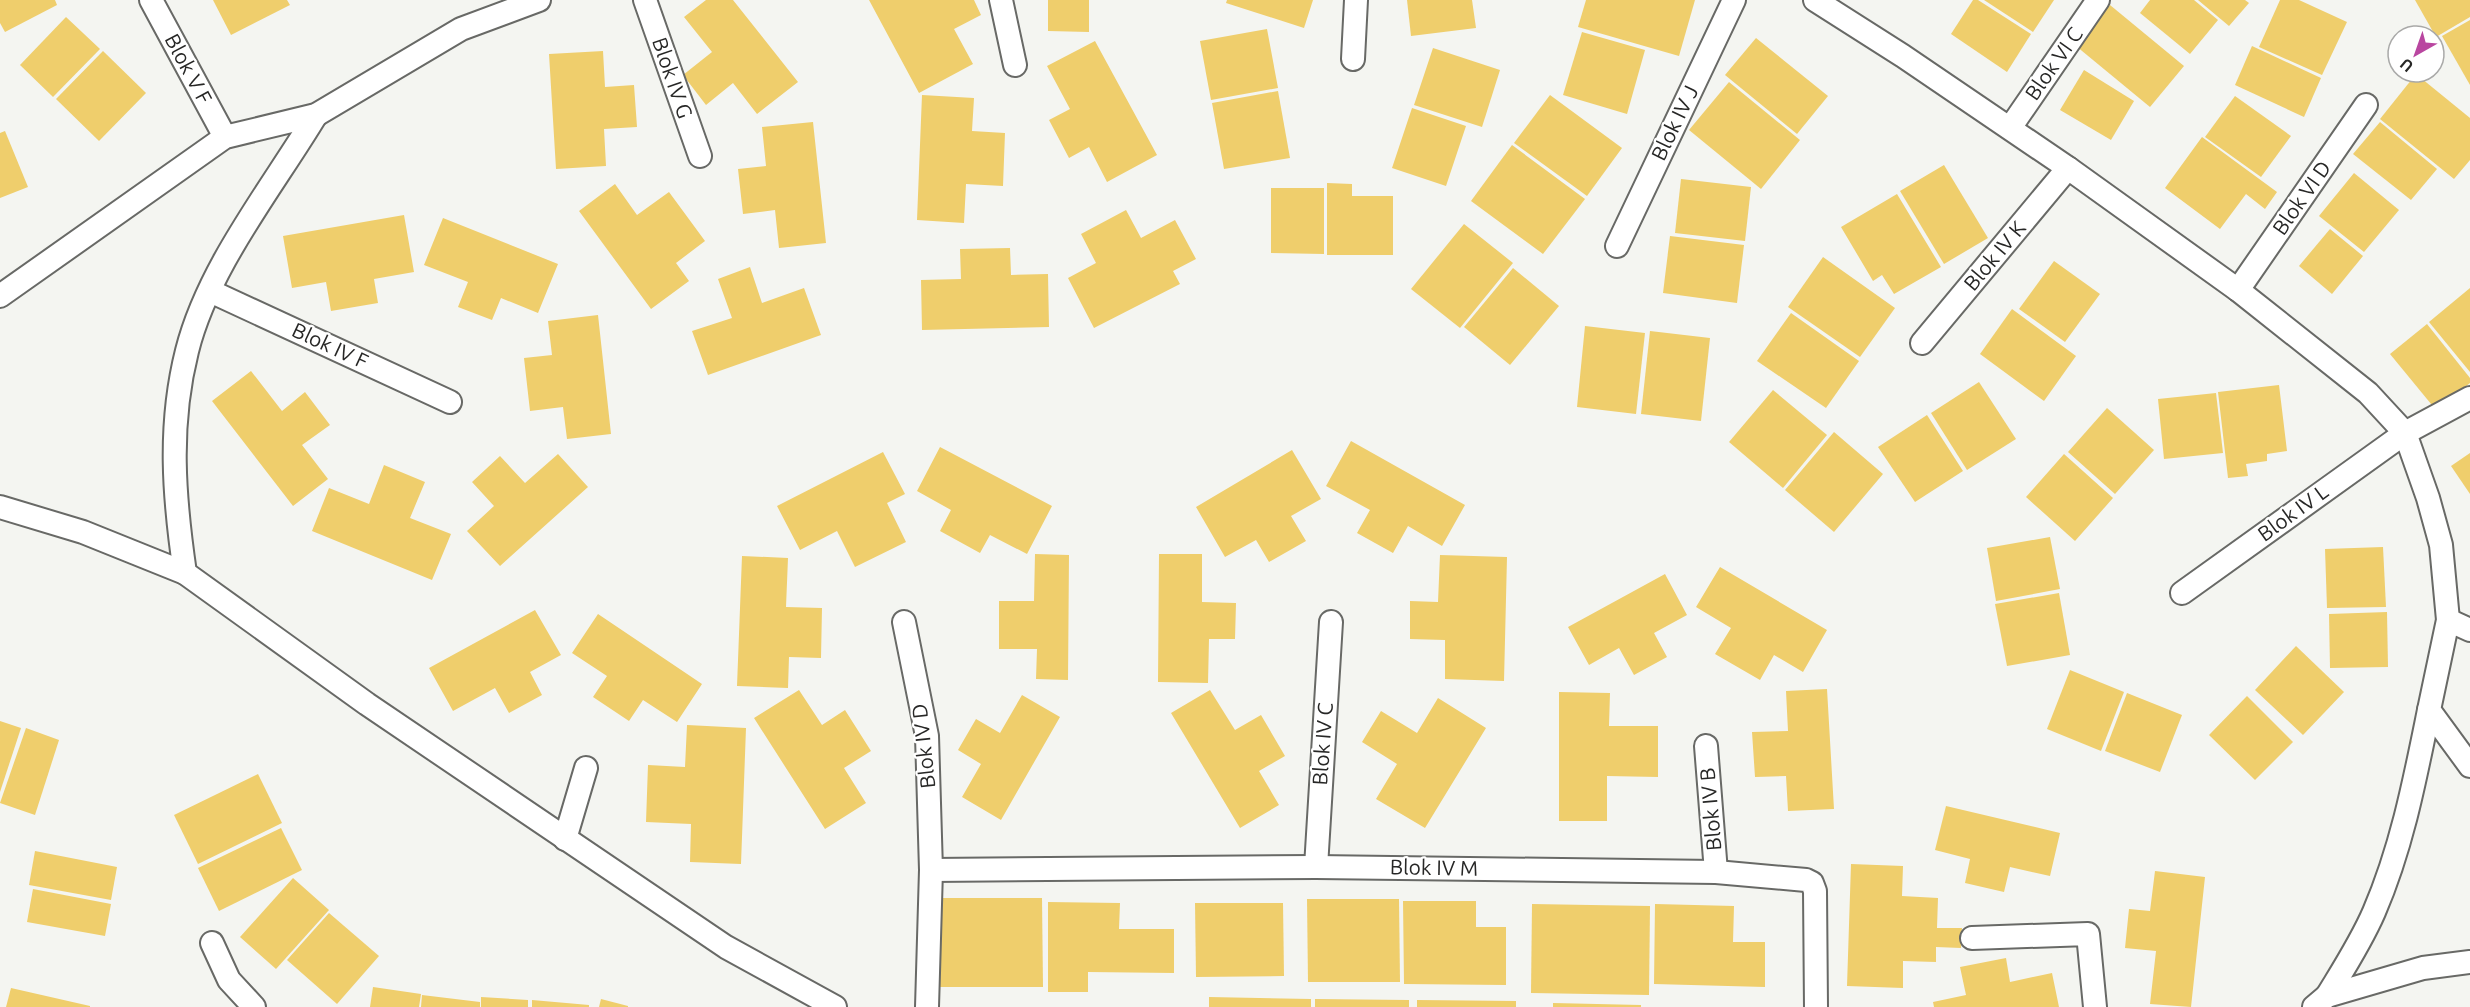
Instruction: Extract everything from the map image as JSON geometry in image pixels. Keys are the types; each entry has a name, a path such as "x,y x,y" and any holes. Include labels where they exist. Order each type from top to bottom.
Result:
{"street":[{"name":"Blok V F","path":"152,0 225,137"},
{"path":"0,296 225,137 316,115 461,29 539,0"},
{"name":"Blok IV G","path":"645,0 700,156"},
{"path":"1001,0 1015,65"},
{"path":"1353,59 1356,0"},
{"name":"Blok IV J","path":"1617,246 1734,0"},
{"path":"1815,0 2010,128 2238,290 2367,393 2405,434 2428,498 2441,545 2448,620 2408,815 2390,873 2355,952 2321,1001"},
{"name":"Blok VI C","path":"2010,128 2098,0"},
{"name":"Blok VI D","path":"2238,290 2366,105"},
{"path":"185,573 175,503 173,462 180,385 188,348 210,291 240,234 316,115"},
{"name":"Blok IV K","path":"1922,343 2067,168"},
{"name":"Blok IV F","path":"210,291 450,402"},
{"name":"Blok IV L","path":"2182,593 2405,434 2470,398"},
{"path":"0,507 83,532 185,573 367,704 726,947 835,1007"},
{"path":"2448,620 2470,630"},
{"name":"Blok IV D","path":"904,622 927,736 931,870 927,1007"},
{"name":"Blok IV C","path":"1316,867 1331,622"},
{"path":"2429,710 2470,766"},
{"name":"Blok IV B","path":"1706,746 1716,872"},
{"path":"565,839 586,768"},
{"name":"Blok IV M","path":"931,870 1316,867 1716,872 1806,880 1812,883 1815,891 1816,1007"},
{"path":"1972,938 2088,934 2095,1007"},
{"path":"212,943 229,980 254,1007"},
{"path":"2321,1001 2423,968 2470,962"}],"building":[{"path":"0,0 55,0 57,5 5,32 0,23"},
{"path":"213,0 287,0 290,5 231,35"},
{"path":"706,0 733,0 798,82 757,114 733,83 706,105 683,75 712,52 684,17"},
{"path":"869,0 974,0 981,15 954,29 973,64 919,93"},
{"path":"1048,0 1089,0 1089,32 1048,31"},
{"path":"1227,0 1313,0 1304,28 1226,3"},
{"path":"1407,0 1472,0 1476,28 1411,36"},
{"path":"1586,0 1695,0 1679,56 1578,27"},
{"path":"1973,0 1978,0 2031,34 2007,72 1951,34"},
{"path":"1984,0 2054,0 2033,32"},
{"path":"2150,0 2194,0 2218,20 2190,54 2140,13"},
{"path":"2198,0 2245,0 2249,3 2229,26"},
{"path":"2280,0 2299,0 2347,22 2322,75 2259,47"},
{"path":"2415,0 2470,0 2470,17 2446,31 2446,24 2429,24"},
{"path":"2110,5 2184,66 2150,107 2076,46"},
{"path":"66,17 100,49 53,97 20,65"},
{"path":"2470,20 2470,85 2446,43 2446,34"},
{"path":"1267,29 1278,88 1211,100 1200,41"},
{"path":"1582,32 1645,50 1627,114 1563,95"},
{"path":"1756,38 1828,96 1797,134 1725,75"},
{"path":"1095,41 1157,155 1107,182 1089,147 1069,158 1049,120 1070,109 1047,66"},
{"path":"2252,46 2321,78 2304,117 2235,85"},
{"path":"1433,48 1500,70 1482,127 1414,105"},
{"path":"103,51 146,93 99,141 56,99"},
{"path":"603,51 605,87 634,85 637,127 604,129 606,166 556,169 549,54"},
{"path":"2084,70 2134,101 2111,140 2060,110"},
{"path":"1729,82 1800,140 1761,189 1689,130"},
{"path":"2408,84 2428,84 2470,118 2470,160 2454,179 2380,119"},
{"path":"1278,91 1290,158 1224,169 1212,103"},
{"path":"922,95 974,98 972,131 1005,133 1003,186 966,184 964,223 917,220"},
{"path":"1550,95 1622,148 1587,196 1514,143"},
{"path":"2235,96 2291,136 2261,177 2205,137"},
{"path":"1412,108 1466,126 1446,186 1392,168"},
{"path":"813,122 826,243 779,248 775,210 743,214 738,169 766,166 762,127"},
{"path":"2380,122 2437,169 2411,200 2353,154"},
{"path":"5,131 28,187 0,198 0,133"},
{"path":"2202,137 2277,192 2265,209 2246,194 2220,229 2165,188"},
{"path":"1512,145 1585,199 1543,254 1471,201"},
{"path":"1944,165 1988,238 1944,264 1900,191"},
{"path":"2354,173 2399,210 2364,252 2319,216"},
{"path":"1681,179 1751,187 1745,241 1675,233"},
{"path":"1327,183 1352,184 1352,196 1393,196 1393,255 1327,255"},
{"path":"615,184 637,215 669,192 705,241 676,263 689,281 651,309 579,211"},
{"path":"1271,188 1324,188 1324,254 1271,253"},
{"path":"1897,194 1941,267 1894,294 1882,275 1873,281 1841,227"},
{"path":"1126,210 1141,238 1175,220 1196,259 1173,271 1180,284 1094,328 1068,278 1096,263 1081,234"},
{"path":"404,215 414,272 374,279 378,303 331,311 326,282 292,288 283,236"},
{"path":"443,218 558,264 538,313 501,298 492,320 458,307 468,282 424,265"},
{"path":"1464,224 1513,263 1460,328 1411,289"},
{"path":"2330,229 2363,256 2332,294 2299,266"},
{"path":"1670,236 1744,245 1737,303 1663,293"},
{"path":"1010,248 1011,275 1048,274 1049,327 922,330 921,280 961,279 960,249"},
{"path":"1823,257 1895,308 1860,357 1788,307"},
{"path":"2054,261 2100,294 2065,342 2019,309"},
{"path":"750,267 762,303 804,288 821,335 708,375 692,331 732,318 718,279"},
{"path":"1513,268 1559,306 1510,365 1464,327"},
{"path":"2470,288 2470,372 2429,322"},
{"path":"2012,309 2076,356 2044,401 1980,354"},
{"path":"1791,313 1859,361 1826,408 1757,361"},
{"path":"598,315 611,434 567,439 563,407 530,411 524,358 552,355 548,321"},
{"path":"2427,324 2470,378 2470,383 2436,410 2390,354"},
{"path":"1585,326 1645,333 1636,414 1577,407"},
{"path":"1650,331 1710,338 1701,421 1641,414"},
{"path":"251,371 282,411 305,392 330,425 302,445 328,479 293,506 212,401"},
{"path":"1979,382 2016,439 1967,470 1931,413"},
{"path":"2279,385 2287,451 2267,454 2267,461 2246,464 2248,476 2228,478 2218,392"},
{"path":"1773,390 1827,435 1783,488 1729,442"},
{"path":"2216,393 2223,453 2164,459 2158,399"},
{"path":"2107,408 2154,450 2115,494 2068,452"},
{"path":"1927,415 1963,471 1915,502 1878,447"},
{"path":"1834,432 1883,474 1834,532 1785,490"},
{"path":"1351,441 1465,505 1442,546 1408,526 1393,553 1357,533 1370,510 1326,486"},
{"path":"940,447 1052,506 1027,554 990,535 980,553 940,531 951,510 917,491"},
{"path":"1292,450 1321,499 1291,516 1306,541 1269,562 1256,540 1225,557 1196,507"},
{"path":"883,452 905,494 887,503 906,542 855,567 837,531 800,550 777,506"},
{"path":"2470,453 2470,494 2451,466"},
{"path":"558,454 588,487 500,566 467,531 494,506 472,482 500,456 525,483"},
{"path":"2064,454 2113,498 2075,541 2026,497"},
{"path":"384,465 425,482 410,518 451,534 432,580 312,531 329,488 369,504"},
{"path":"2050,537 2060,589 1996,601 1987,548"},
{"path":"2383,547 2386,607 2327,608 2325,549"},
{"path":"1035,554 1069,555 1068,680 1036,679 1037,649 999,649 999,601 1034,601"},
{"path":"1159,554 1202,554 1202,602 1236,603 1235,639 1209,639 1208,683 1158,682"},
{"path":"1440,555 1507,557 1504,681 1445,679 1445,640 1410,639 1410,601 1438,602"},
{"path":"742,556 788,558 786,607 822,608 821,658 789,657 788,688 737,686"},
{"path":"1720,567 1827,630 1803,672 1774,655 1760,680 1715,654 1731,628 1696,607"},
{"path":"1665,574 1687,615 1654,633 1667,657 1634,675 1619,648 1589,665 1568,627"},
{"path":"2059,593 2070,655 2007,666 1995,604"},
{"path":"535,610 561,655 530,672 542,695 509,713 495,688 453,711 429,668"},
{"path":"2387,612 2388,667 2330,668 2329,614"},
{"path":"598,614 702,684 677,722 643,700 629,721 593,697 607,676 572,653"},
{"path":"2296,646 2344,692 2303,735 2255,690"},
{"path":"2070,670 2124,692 2101,751 2047,729"},
{"path":"1827,689 1834,809 1788,811 1786,776 1755,777 1752,732 1788,731 1786,691"},
{"path":"799,690 822,725 845,710 871,751 844,768 866,803 825,829 754,718"},
{"path":"1210,690 1235,730 1261,715 1285,756 1259,771 1279,805 1240,828 1171,713"},
{"path":"1559,692 1610,693 1609,726 1658,726 1658,777 1607,776 1607,821 1559,821"},
{"path":"2127,693 2182,715 2160,772 2105,751"},
{"path":"1022,695 1060,717 1001,820 962,797 981,764 958,750 976,719 1000,733"},
{"path":"2247,696 2293,742 2255,780 2209,735"},
{"path":"1438,698 1486,728 1425,828 1376,799 1397,764 1362,742 1381,711 1417,733"},
{"path":"0,721 21,728 0,792"},
{"path":"687,725 746,728 741,864 690,862 691,824 646,822 648,765 685,767"},
{"path":"26,728 59,740 35,815 0,803"},
{"path":"258,774 282,823 198,864 174,815"},
{"path":"1946,806 2060,833 2050,876 2010,867 2004,892 1965,883 1970,859 1935,850"},
{"path":"281,828 302,870 219,911 198,868"},
{"path":"35,851 117,867 111,900 29,885"},
{"path":"1851,864 1903,866 1902,896 1938,898 1937,928 1962,928 1961,948 1936,947 1936,962 1903,961 1903,988 1847,986"},
{"path":"2155,871 2205,877 2191,1007 2150,1004 2156,951 2125,948 2129,909 2150,911"},
{"path":"293,878 329,910 276,969 240,937"},
{"path":"33,889 111,904 105,936 27,922"},
{"path":"938,898 1042,898 1043,987 938,987"},
{"path":"1307,899 1399,899 1400,982 1308,982"},
{"path":"1403,901 1476,901 1476,927 1506,927 1506,985 1404,984"},
{"path":"1048,902 1120,903 1119,929 1174,929 1174,973 1088,972 1088,992 1048,992"},
{"path":"1195,903 1283,903 1284,976 1196,977"},
{"path":"1532,904 1650,906 1649,995 1531,993"},
{"path":"1655,904 1734,906 1733,942 1765,942 1765,987 1654,984"},
{"path":"329,913 379,956 337,1004 287,960"},
{"path":"2006,958 2010,982 2052,973 2059,1007 1934,1007 1933,1002 1966,995 1960,967"},
{"path":"373,987 421,994 419,1007 370,1007"},
{"path":"11,988 90,1006 90,1007 6,1007"},
{"path":"422,995 480,1002 480,1007 421,1007"},
{"path":"481,997 528,1000 528,1007 481,1007"},
{"path":"1209,997 1311,999 1311,1007 1209,1007"},
{"path":"601,999 628,1006 628,1007 599,1007"},
{"path":"1315,999 1409,1000 1409,1007 1315,1007"},
{"path":"532,1000 589,1005 589,1007 532,1007"},
{"path":"1417,1000 1516,1001 1516,1007 1417,1007"},
{"path":"1553,1003 1641,1005 1641,1007 1553,1007"}]}
